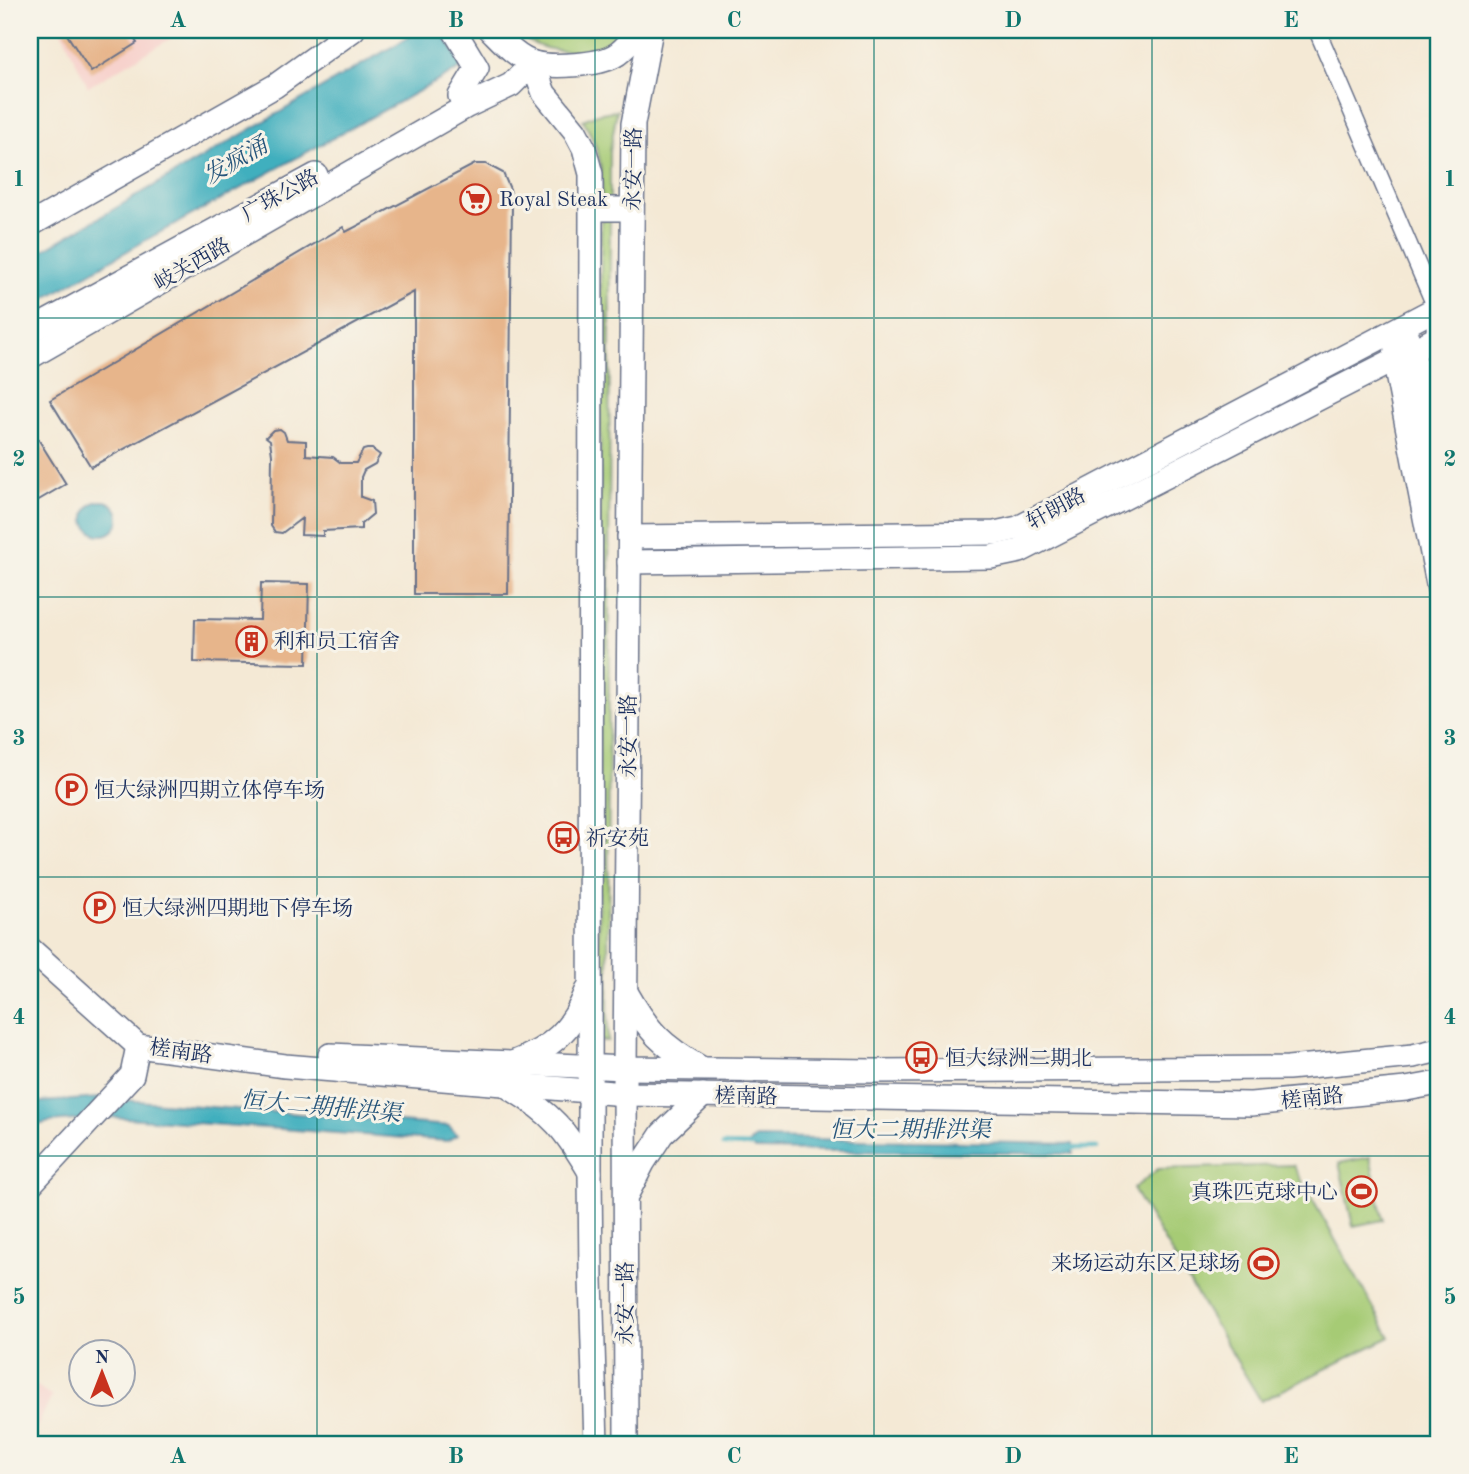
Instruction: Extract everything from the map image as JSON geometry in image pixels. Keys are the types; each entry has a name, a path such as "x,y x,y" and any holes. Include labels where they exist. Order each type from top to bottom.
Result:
{"main road":[{"path":"30,225 275,86 355,30"},
{"path":"454,30 477,68 460,96"},
{"path":"491,30 508,47 533,63 565,65 615,56 641,30"},
{"name":"永安一路","path":"626,1444 625,1068 633,124 651,30"},
{"name":"广珠公路","path":"30,331 460,96 533,63"},
{"name":"永安一路","path":"533,63 544,93 575,131 584,148 591,174 590,1172 596,1444"},
{"name":"岐关西路","path":"30,357 467,106 511,85 533,63"},
{"path":"591,209 632,209"},
{"name":"轩朗路","path":"629,537 995,533 1018,528 1438,308"},
{"path":"1402,326 1439,589"},
{"name":"轩朗路","path":"629,562 991,557 1020,551 1437,338"},
{"path":"1404,355 1439,491"},
{"path":"30,949 138,1046"},
{"path":"590,981 581,1006 569,1027 553,1043 508,1074 568,1135 590,1172"},
{"path":"626,991 655,1037 678,1055 704,1069"},
{"path":"30,1163 138,1046"},
{"path":"30,1185 132,1075 138,1046"},
{"name":"槎南路","path":"138,1046 508,1074 591,1092 625,1094 1251,1104 1406,1089 1439,1083"},
{"name":"槎南路","path":"508,1074 591,1067 874,1071 1289,1068 1413,1056 1439,1050"},
{"path":"1210,1068 1210,1104"},
{"path":"625,1199 643,1163 662,1134 703,1095"},
{"path":"583,1444 584,1345 591,1279"},
{"path":"625,1357 633,1444"}],"street":[{"path":"1317,30 1438,308 1437,338"}],"shaded area":[{"path":"61,30 185,30 88,87"},
{"path":"30,1382 52,1396 30,1441"}],"green space":[{"path":"513,30 627,30 600,45 570,51 540,46"},
{"path":"617,110 610,151 610,200 602,199 599,158 583,120"},
{"path":"610,218 608,1041 598,1041 601,220"},
{"name":"真珠匹克球中心","path":"1370,1157 1383,1220 1353,1226 1339,1163"},
{"name":"来场运动东区足球场","path":"1293,1165 1390,1337 1261,1401 1133,1189 1158,1169"}],"water":[{"name":"发疯涌","path":"421,30 441,30 463,67 155,235 30,307 30,258"},
{"path":"102,501 114,506 119,518 114,530 102,535 90,530 85,518 90,506"},
{"path":"100,1098 449,1126 457,1135 447,1141 112,1117 49,1122 30,1127 30,1107 41,1102"},
{"path":"755,1138 1073,1144 1073,1154 755,1150 749,1144"}],"building":[{"path":"64,30 128,30 137,43 91,72"},
{"path":"475,164 486,164 503,173 512,200 508,594 414,594 414,292 91,467 50,400 343,227 346,232"},
{"path":"30,426 66,484 30,505"},
{"path":"280,429 287,440 306,441 306,455 333,457 341,463 356,463 363,450 372,449 380,455 375,464 364,470 361,477 361,497 372,501 373,514 361,524 361,529 323,531 323,536 301,535 302,518 282,533 275,532 271,526 272,455 270,440 266,437 273,430"},
{"name":"利和员工宿舍","path":"261,583 309,584 307,664 194,662 195,619 260,620"}],"waterway":[{"name":"恒大二期排洪渠","path":"723,1145 753,1146"},
{"name":"恒大二期排洪渠","path":"1070,1148 1097,1148"}],"place":[{"name":"Royal Steak","path":"476,199"},
{"name":"利和员工宿舍","path":"251,641"},
{"name":"恒大绿洲四期立体停车场","path":"71,790"},
{"name":"祈安苑","path":"563,838"},
{"name":"恒大绿洲四期地下停车场","path":"99,908"},
{"name":"恒大绿洲二期北","path":"922,1058"},
{"name":"真珠匹克球中心","path":"1361,1192"},
{"name":"来场运动东区足球场","path":"1263,1263"}]}
